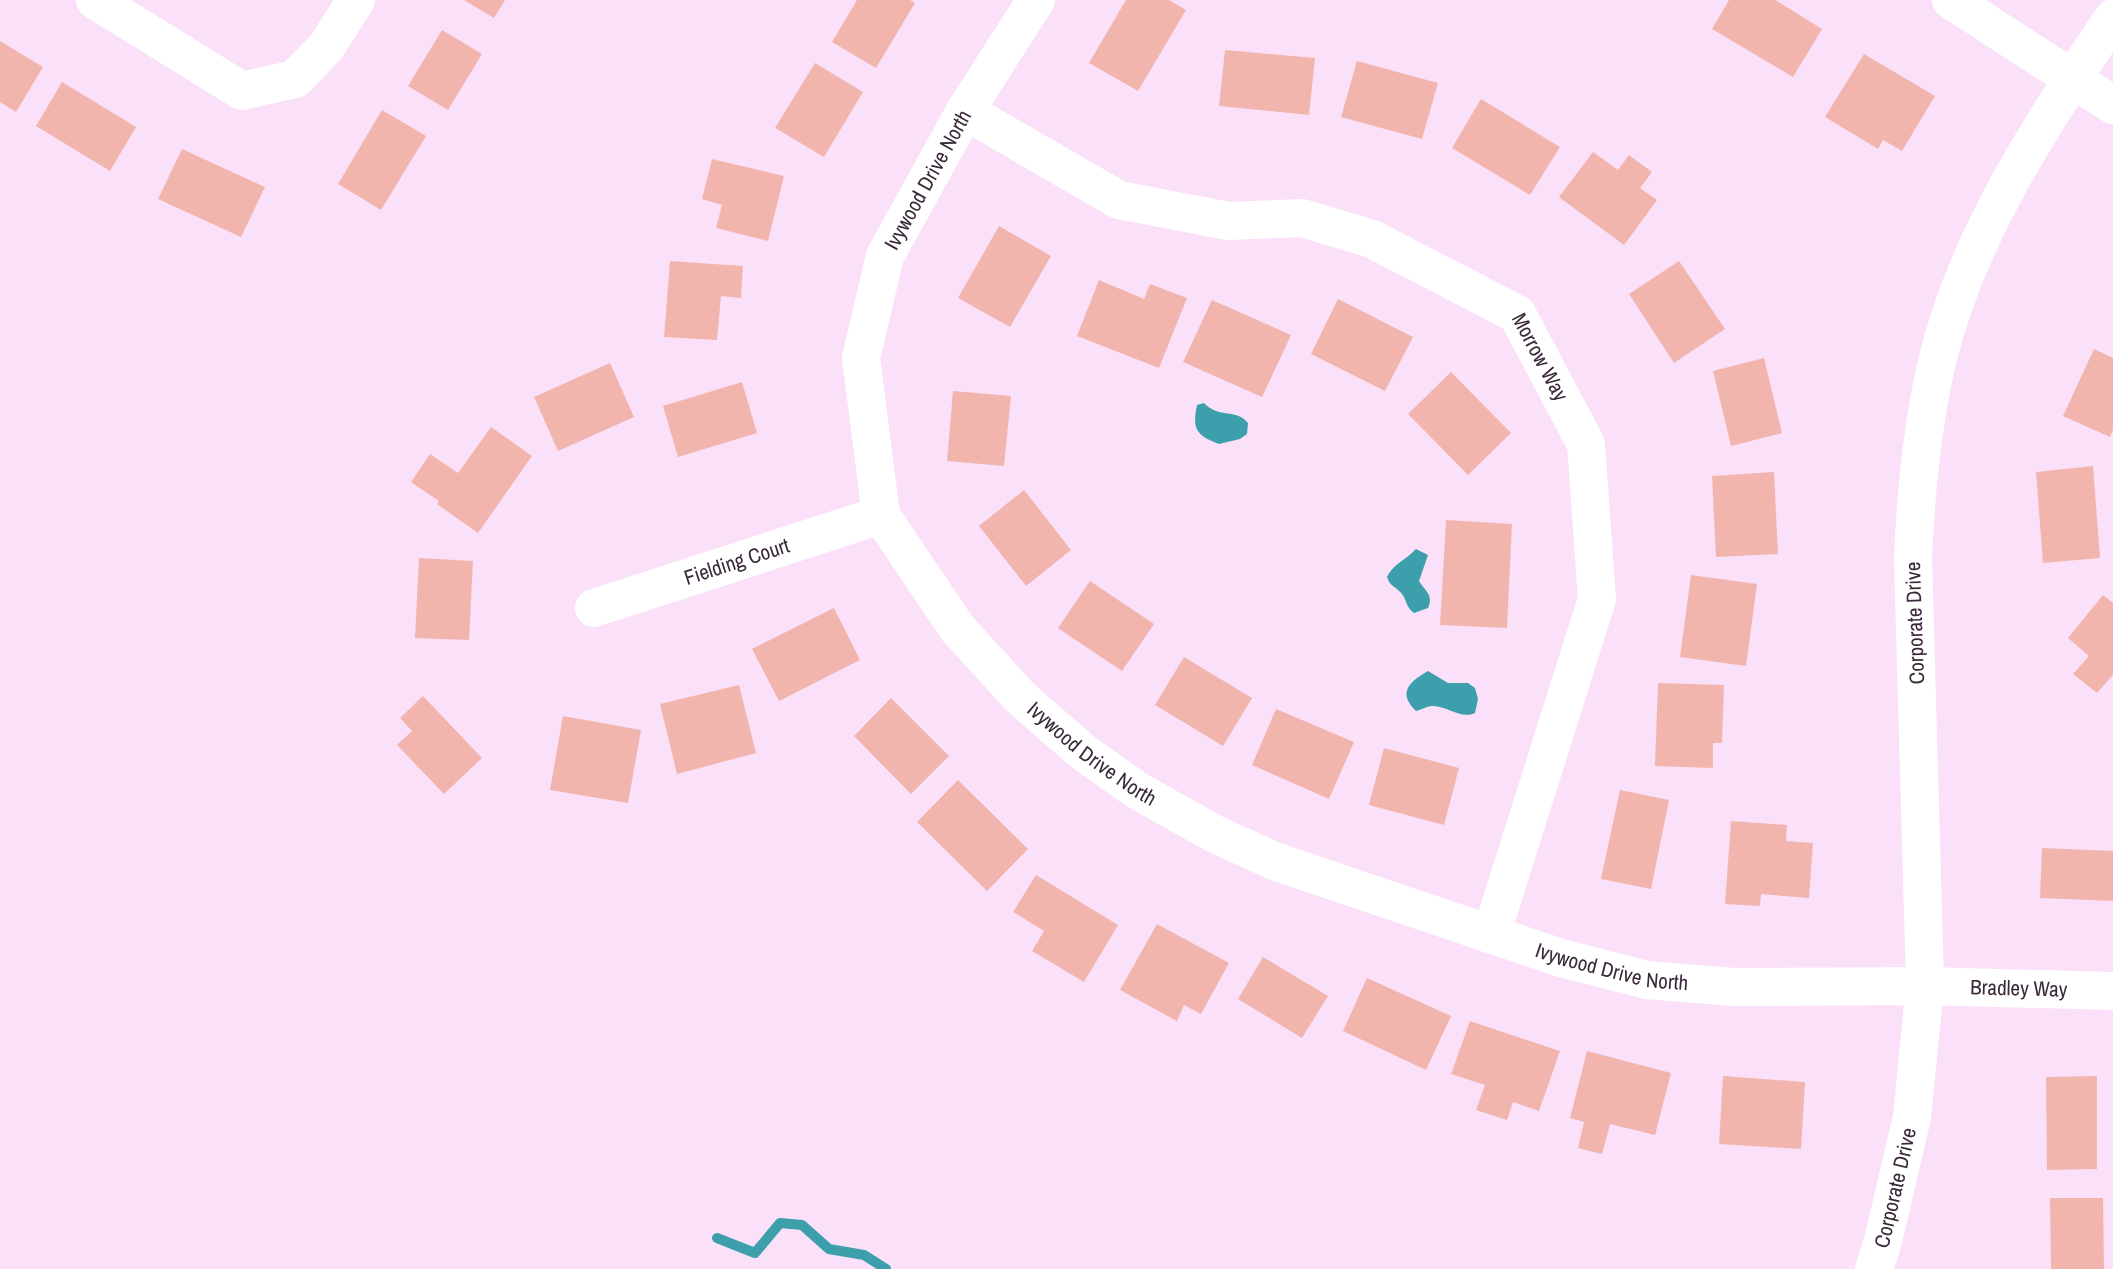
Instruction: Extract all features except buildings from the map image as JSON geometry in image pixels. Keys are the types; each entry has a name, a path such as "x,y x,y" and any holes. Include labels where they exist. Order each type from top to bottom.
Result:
{"street":[{"path":"95,0 242,91 295,79 326,47 355,0"},
{"name":"Ivywood Drive North","path":"1037,0 965,111 885,256 861,358 881,515 957,628 1020,698 1083,752 1138,791 1215,834 1274,861 1561,958 1647,979 1734,987 1925,986"},
{"path":"1951,0 2113,105"},
{"name":"Corporate Drive","path":"1874,1269 1912,1117 1925,986 1913,557 1916,488 1924,425 1938,359 1956,300 1984,234 2019,166 2073,77 2113,18"},
{"name":"Morrow Way","path":"965,111 1119,200 1228,221 1302,218 1372,239 1517,314 1586,444 1597,599 1491,935"},
{"name":"Fielding Court","path":"594,608 881,515"},
{"name":"Bradley Way","path":"1925,986 2113,991"}],"water":[{"path":"1204,403 1216,411 1243,418 1248,423 1247,434 1240,439 1219,444 1205,437 1198,430 1195,420 1197,405"},
{"path":"1416,549 1428,555 1419,581 1430,600 1428,608 1414,613 1387,577"},
{"path":"1428,671 1448,683 1468,683 1475,688 1478,699 1475,713 1464,715 1432,706 1416,711 1407,698 1408,687"}],"waterway":[{"path":"717,1238 755,1253 780,1223 802,1225 829,1249 864,1255 886,1269"}]}
